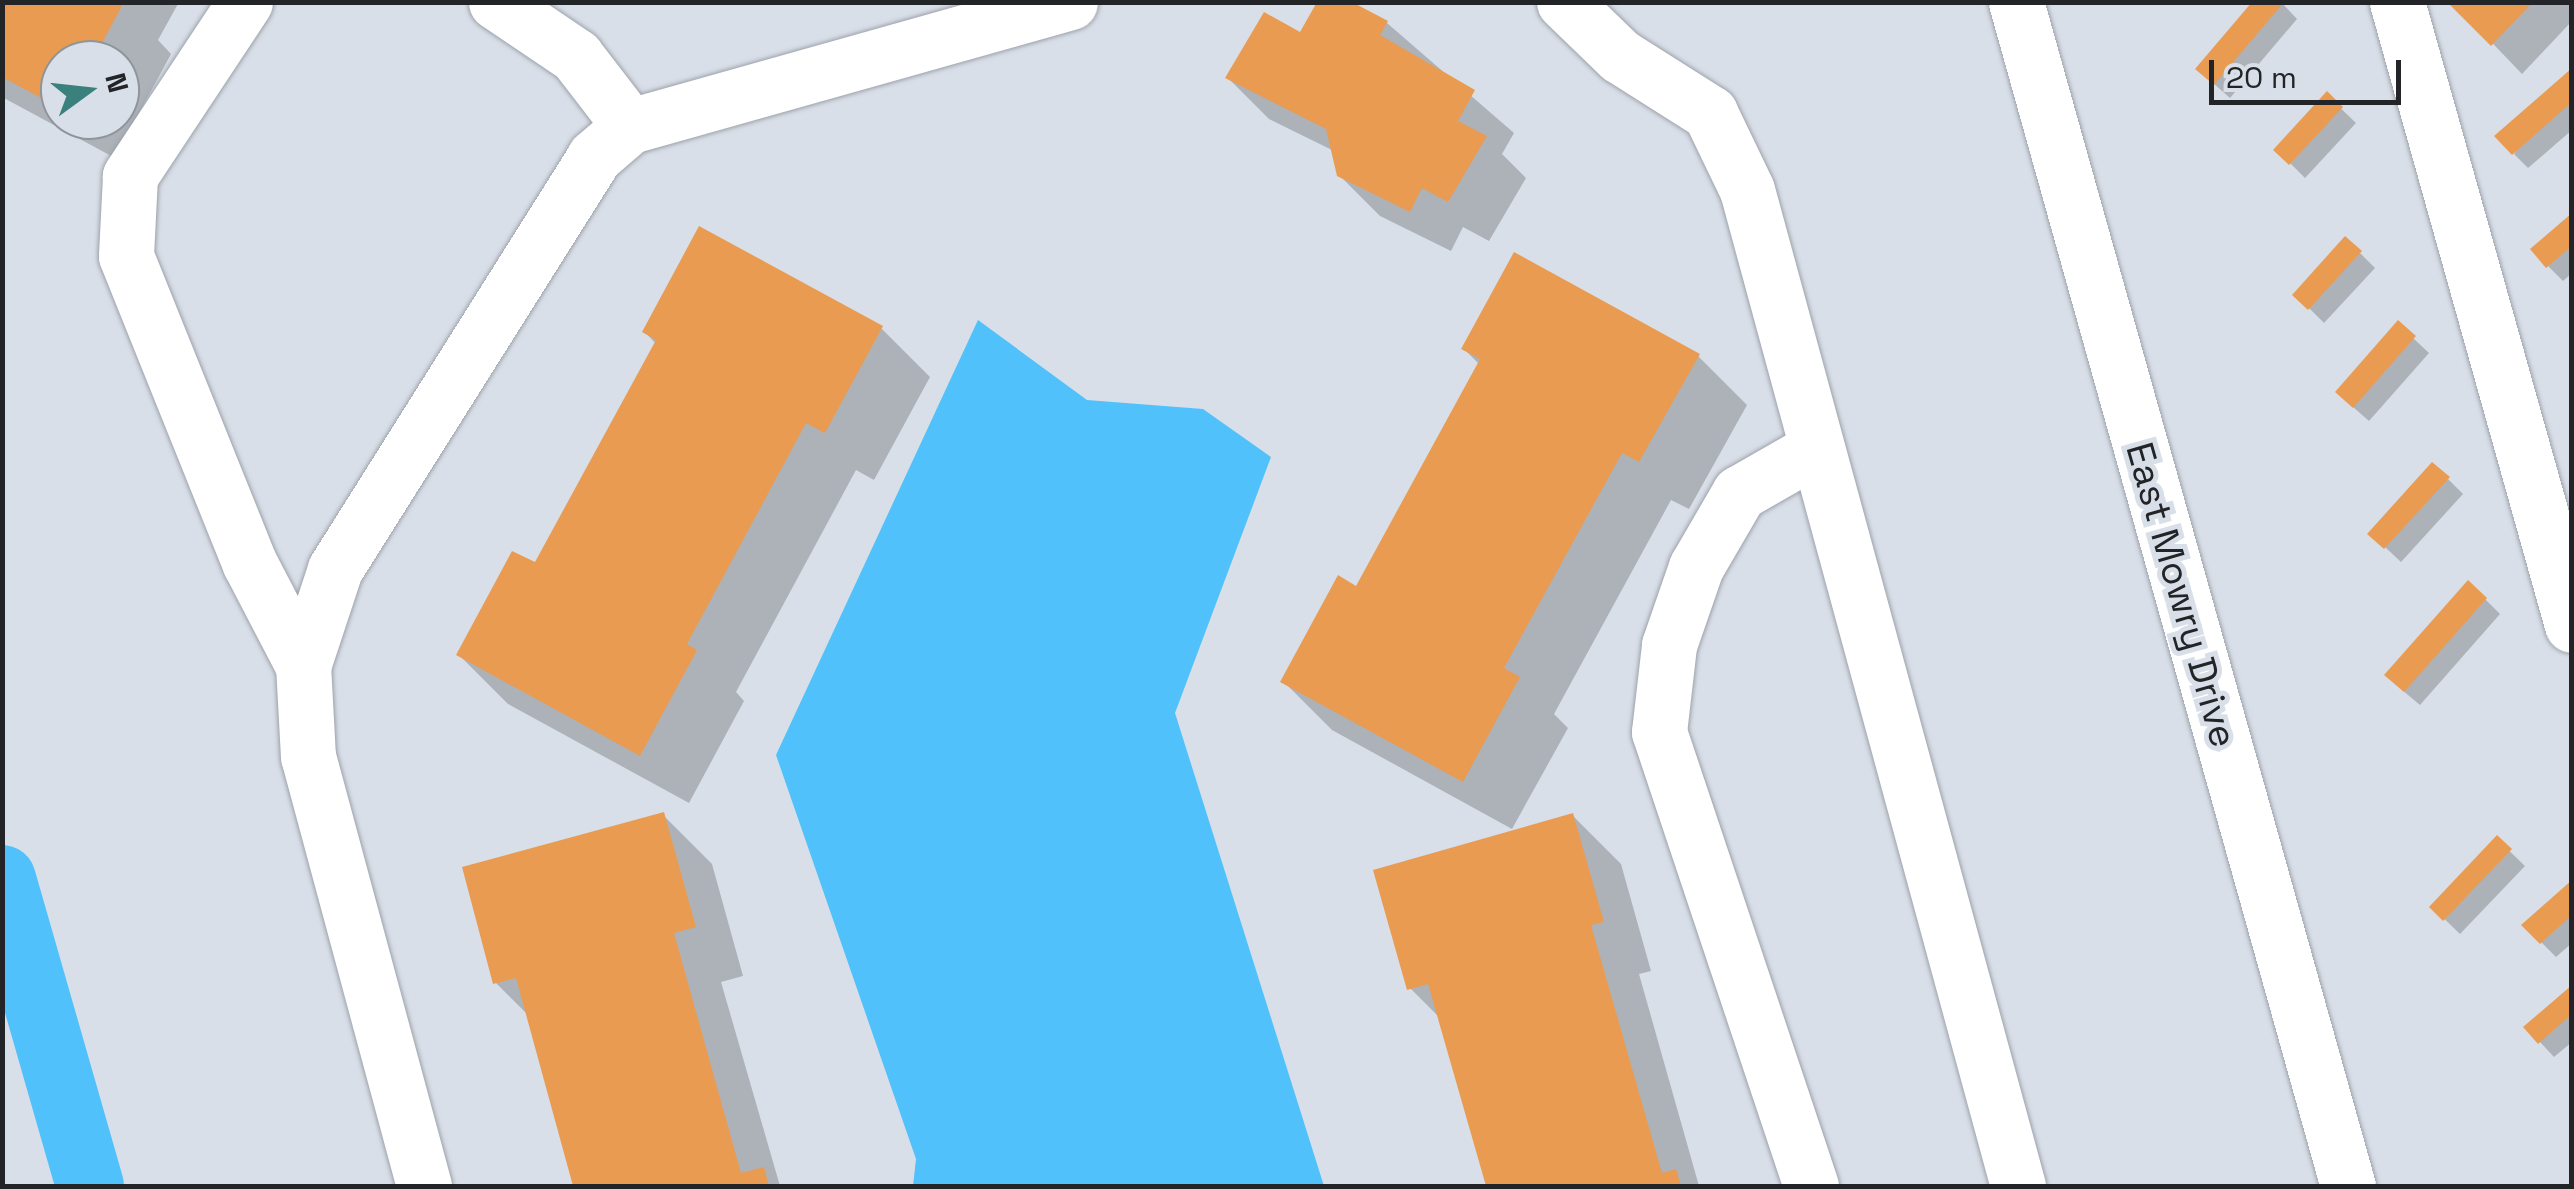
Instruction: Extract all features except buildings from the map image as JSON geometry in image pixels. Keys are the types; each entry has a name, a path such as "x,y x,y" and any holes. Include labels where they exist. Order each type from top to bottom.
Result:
{"street":[{"path":"244,2 130,176 126,256 250,564 303,666"},
{"path":"496,2 576,56 630,126"},
{"path":"424,1186 308,757 303,666 335,569 594,157 630,126 1070,2"},
{"path":"1564,2 1620,56 1710,113 1747,190 1814,450 2018,1186"},
{"name":"East Mowry Drive","path":"2016,2 2348,1186"},
{"path":"2397,2 2572,625"},
{"path":"1811,1186 1659,732 1669,646 1696,567 1739,493 1814,450"}],"water":[{"path":"978,320 1087,400 1203,409 1271,457 1175,713 1324,1186 913,1186 916,1159 776,755"}],"waterway":[{"path":"2,879 90,1186"}]}
